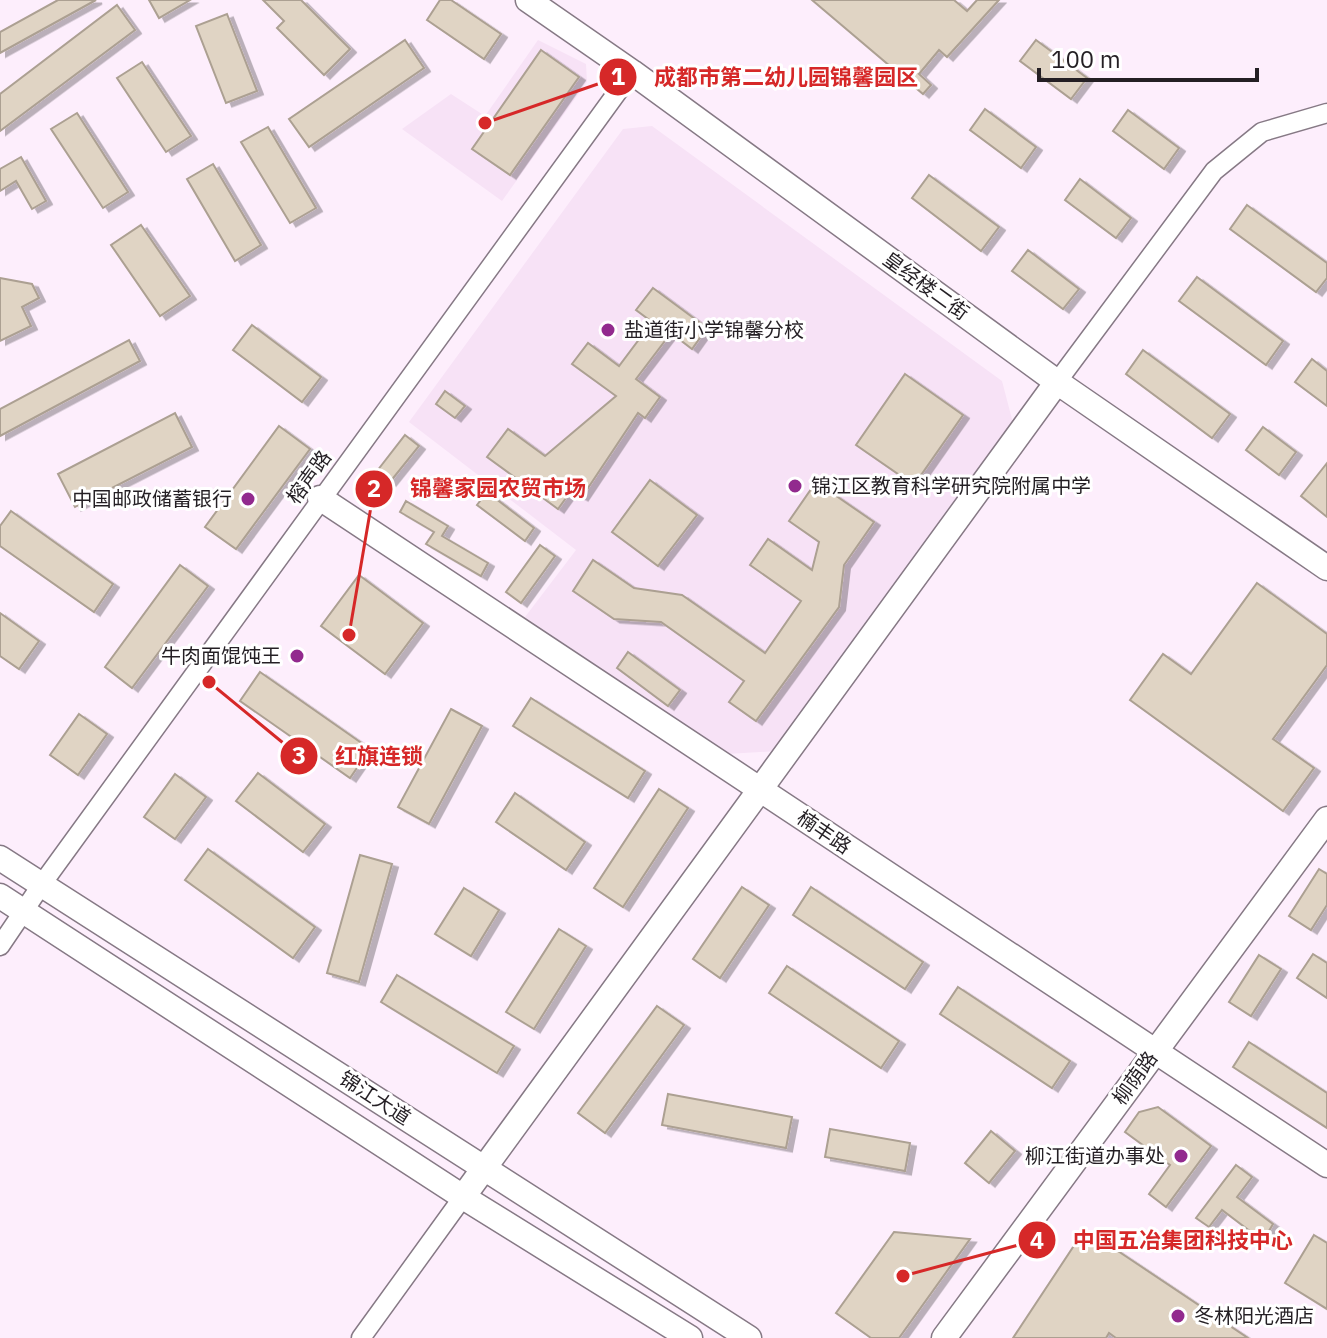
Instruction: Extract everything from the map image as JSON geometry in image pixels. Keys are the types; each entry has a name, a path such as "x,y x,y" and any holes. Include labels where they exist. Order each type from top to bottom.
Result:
{"street":[{"name":"皇经楼二街","path":"528,0 632,72 1057,382 1327,568"},
{"name":"榕声路","path":"0,946 320,498 632,72"},
{"path":"361,1338 1214,171 1262,132 1327,113"},
{"name":"楠丰路","path":"320,498 1327,1165"},
{"name":"柳荫路","path":"944,1338 1327,819"},
{"name":"锦江大道","path":"0,858 749,1338"},
{"name":"锦江大道","path":"0,896 463,1197 690,1338"}],"shaded area":[{"path":"538,40 586,64 587,82 502,201 402,129 451,94 485,116"},
{"name":"锦江区教育科学研究院附属中学","path":"652,126 1002,381 1013,423 777,751 727,754 525,617 576,550 409,422 623,129"}],"building":[{"path":"58,0 96,0 0,53 0,32"},
{"path":"149,0 190,0 159,18"},
{"path":"263,0 301,0 350,49 324,75 277,28 284,21"},
{"path":"440,0 451,0 501,34 484,59 427,20"},
{"path":"812,0 954,0 967,11 977,0 999,0 947,57 939,50 919,74 931,85 923,94"},
{"path":"117,5 135,30 0,131 0,94"},
{"path":"227,14 257,91 226,103 196,26"},
{"path":"405,40 424,68 309,147 289,119"},
{"path":"1036,40 1087,78 1071,99 1020,61"},
{"path":"541,50 579,77 510,175 472,149"},
{"path":"142,62 191,136 166,152 117,78"},
{"path":"985,109 1036,147 1021,168 970,130"},
{"path":"1128,110 1179,148 1164,169 1113,131"},
{"path":"77,113 128,192 103,208 51,129"},
{"path":"268,127 316,208 290,223 241,142"},
{"path":"21,157 46,201 32,209 16,181 0,191 0,169"},
{"path":"213,164 261,245 235,261 187,179"},
{"path":"929,175 999,227 981,251 912,198"},
{"path":"1080,179 1131,218 1116,238 1065,200"},
{"path":"1247,205 1327,263 1327,278 1316,292 1230,229"},
{"path":"141,225 190,296 160,316 111,245"},
{"path":"1028,250 1079,289 1063,309 1012,271"},
{"path":"1197,277 1283,341 1266,365 1179,301"},
{"path":"0,278 32,284 39,298 22,307 31,326 0,341"},
{"path":"653,288 707,328 692,349 671,333 636,379 660,397 645,418 638,413 582,497 571,491 558,509 487,457 508,429 545,456 616,396 572,364 588,343 619,366 652,322 636,310"},
{"path":"252,325 321,377 302,402 233,350"},
{"path":"129,340 140,361 0,436 0,409"},
{"path":"1143,350 1230,414 1212,438 1126,374"},
{"path":"1312,359 1327,371 1327,406 1295,382"},
{"path":"905,374 963,415 914,485 856,445"},
{"path":"445,391 465,406 455,418 436,404"},
{"path":"175,413 192,447 75,507 58,474"},
{"path":"279,426 310,449 236,549 205,527"},
{"path":"1263,427 1296,452 1279,475 1246,450"},
{"path":"405,435 419,446 390,482 377,471"},
{"path":"1327,463 1327,517 1301,496"},
{"path":"650,480 697,515 658,566 612,532"},
{"path":"816,482 874,522 844,565 839,607 756,721 729,702 744,681 661,622 614,619 573,591 593,560 634,588 682,595 765,653 801,601 750,565 768,539 812,570 819,542 789,521"},
{"path":"487,492 534,528 525,541 477,505"},
{"path":"406,501 448,526 442,536 488,563 481,576 426,544 434,532 400,512"},
{"path":"11,511 113,584 94,612 0,546 0,526"},
{"path":"540,545 555,556 521,603 506,592"},
{"path":"180,565 208,586 132,688 105,667"},
{"path":"359,575 423,623 385,674 321,626"},
{"path":"1257,583 1327,634 1327,665 1273,739 1314,768 1283,811 1130,700 1163,654 1191,674"},
{"path":"0,613 39,641 19,669 0,656"},
{"path":"628,652 680,690 668,706 617,668"},
{"path":"260,672 370,749 350,778 240,701"},
{"path":"531,698 645,771 628,798 513,726"},
{"path":"451,709 482,726 429,824 398,807"},
{"path":"79,714 107,734 78,775 50,755"},
{"path":"258,773 325,824 303,852 236,801"},
{"path":"175,774 206,797 175,839 144,817"},
{"path":"659,789 688,808 623,907 594,888"},
{"path":"515,793 585,842 566,870 496,822"},
{"path":"208,849 315,927 293,958 185,880"},
{"path":"360,855 392,864 359,982 327,973"},
{"path":"1319,869 1327,874 1327,905 1311,930 1289,916"},
{"path":"742,887 769,905 720,978 693,959"},
{"path":"811,887 923,962 905,989 793,915"},
{"path":"464,888 499,910 471,956 435,934"},
{"path":"559,929 586,946 534,1029 506,1012"},
{"path":"1313,954 1327,963 1327,998 1297,978"},
{"path":"1259,955 1281,969 1251,1016 1229,1002"},
{"path":"787,966 899,1041 881,1068 769,993"},
{"path":"397,975 514,1046 497,1073 381,1002"},
{"path":"958,987 1070,1061 1052,1088 940,1014"},
{"path":"657,1006 684,1025 605,1133 578,1113"},
{"path":"1249,1042 1327,1093 1327,1128 1233,1067"},
{"path":"668,1094 792,1117 786,1148 662,1125"},
{"name":"柳江街道办事处","path":"1158,1107 1211,1146 1166,1207 1149,1194 1170,1165 1125,1132 1139,1112"},
{"path":"830,1129 910,1143 905,1171 825,1157"},
{"path":"991,1131 1015,1151 989,1183 965,1163"},
{"path":"1236,1165 1252,1177 1237,1197 1273,1224 1263,1241 1222,1210 1209,1227 1196,1218"},
{"path":"1085,1229 1248,1338 1116,1338 1109,1333 1106,1338 1013,1338"},
{"path":"894,1232 970,1239 899,1338 871,1338 836,1313"},
{"path":"1314,1235 1327,1243 1327,1309 1285,1283"}],"place":[{"name":"成都市第二幼儿园锦馨园区","path":"485,123"},
{"name":"盐道街小学锦馨分校","path":"608,330"},
{"name":"锦江区教育科学研究院附属中学","path":"795,486"},
{"name":"中国邮政储蓄银行","path":"248,499"},
{"name":"锦馨家园农贸市场","path":"349,635"},
{"name":"牛肉面馄饨王","path":"297,656"},
{"name":"红旗连锁","path":"209,682"},
{"name":"柳江街道办事处","path":"1181,1156"},
{"name":"中国五冶集团科技中心","path":"903,1276"},
{"name":"冬林阳光酒店","path":"1178,1316"}]}
